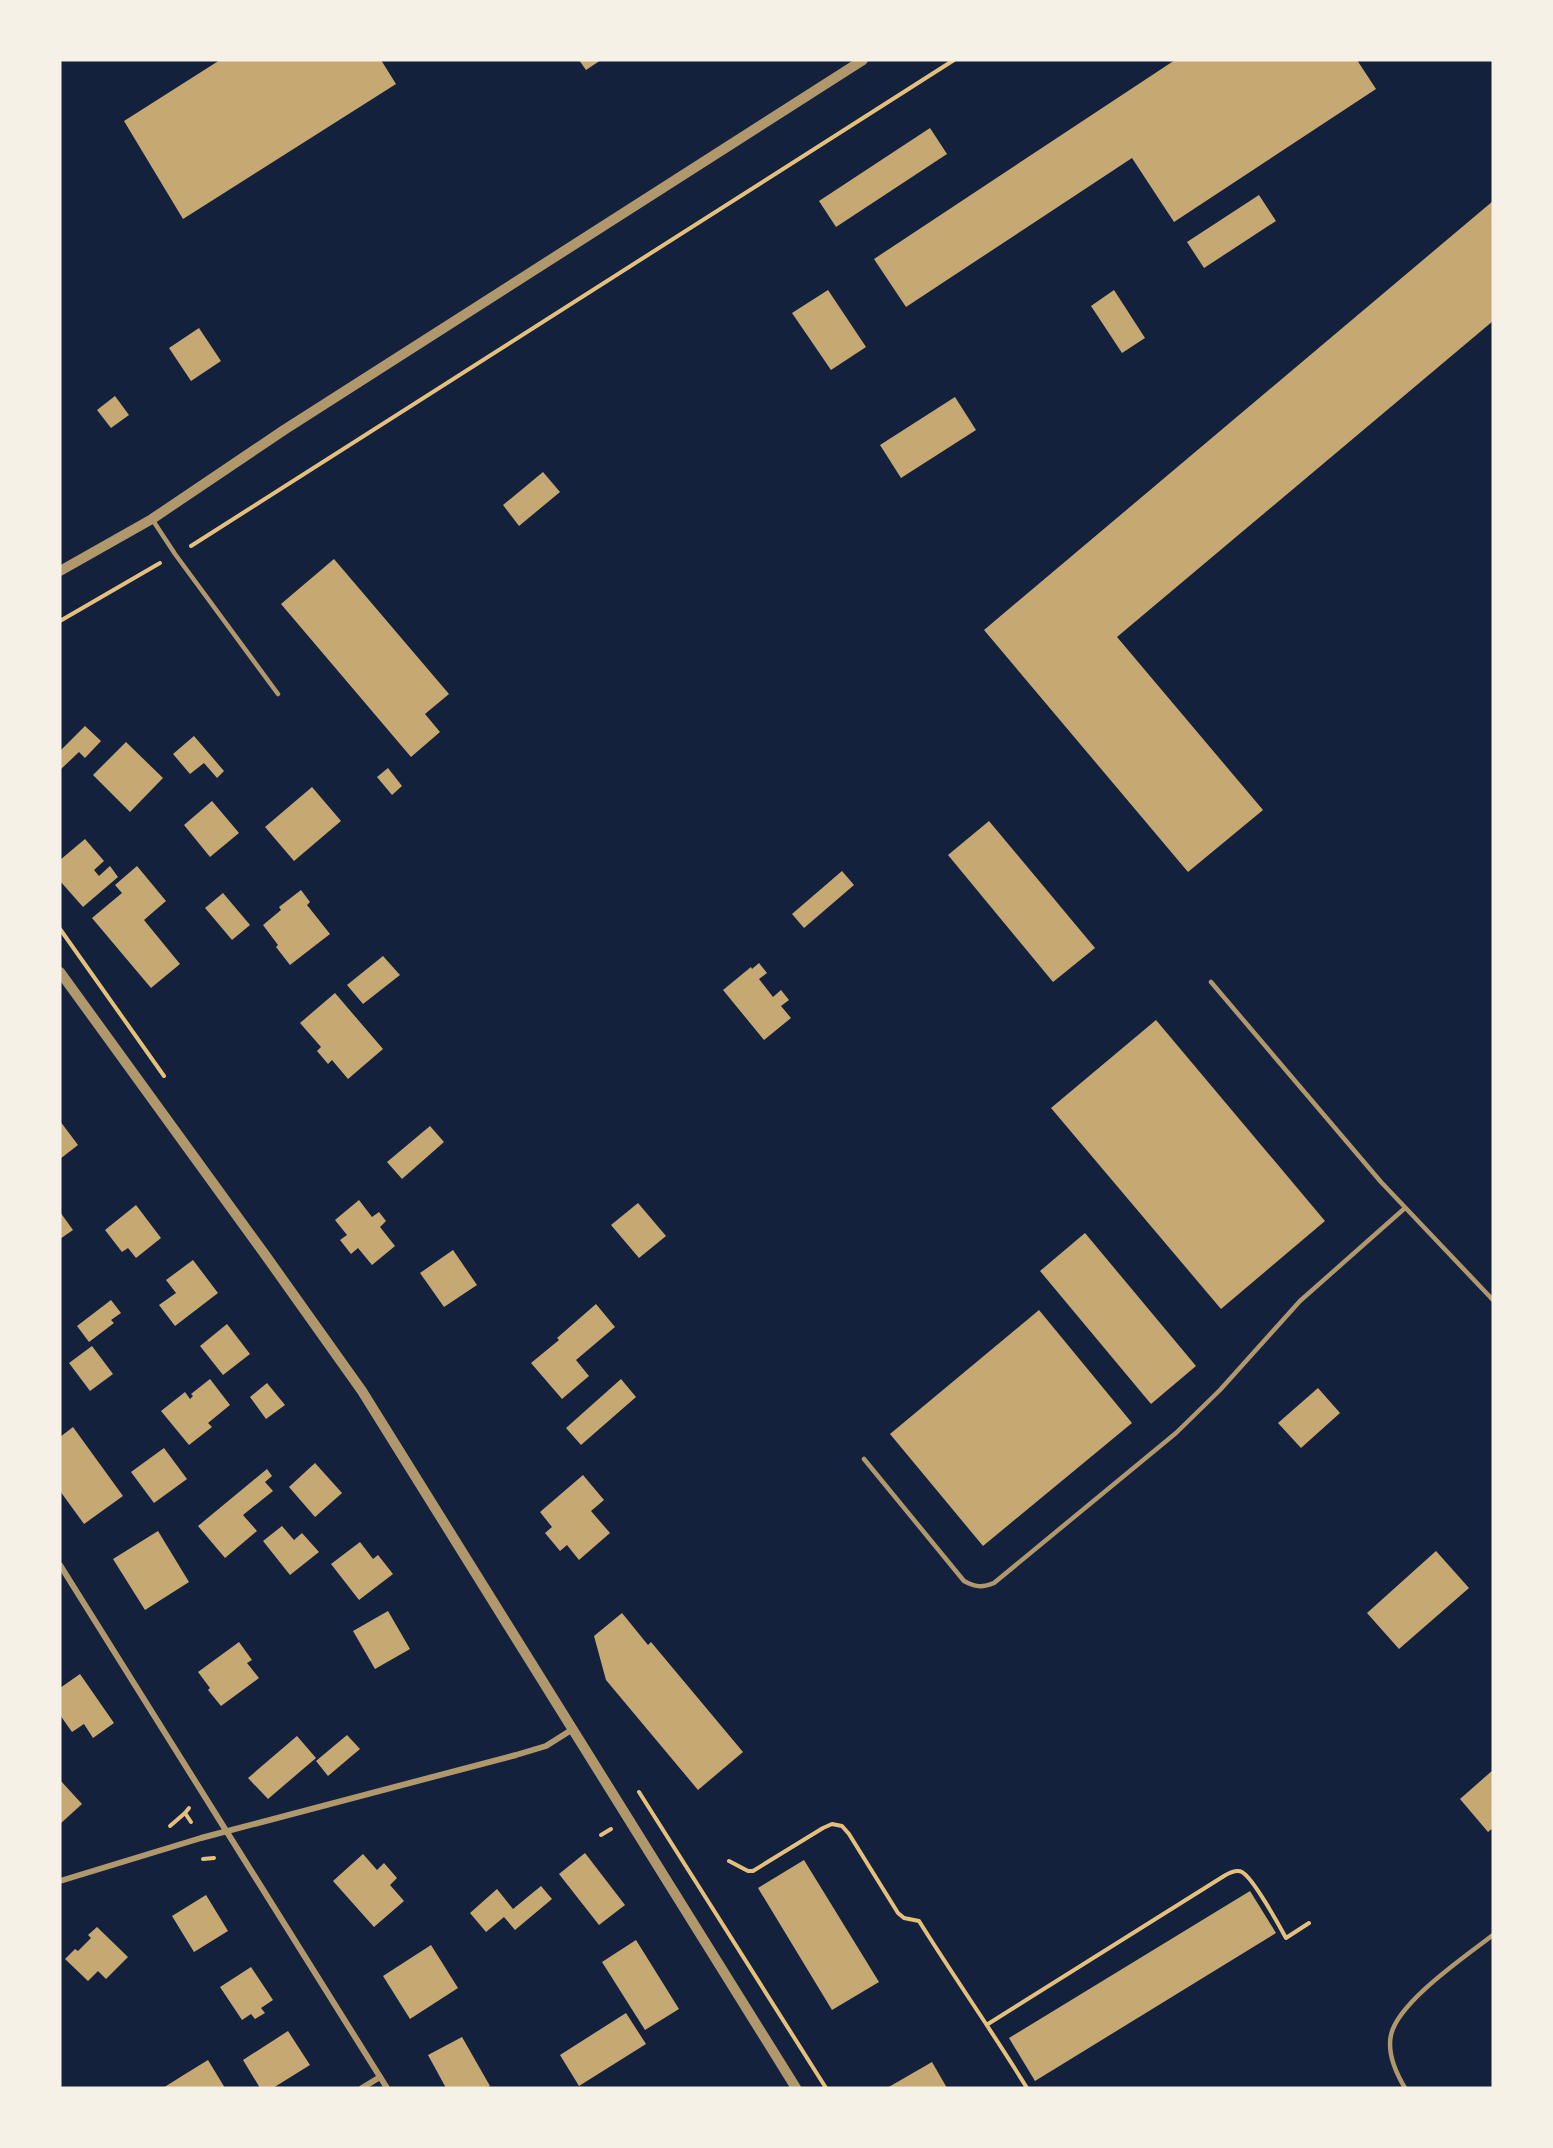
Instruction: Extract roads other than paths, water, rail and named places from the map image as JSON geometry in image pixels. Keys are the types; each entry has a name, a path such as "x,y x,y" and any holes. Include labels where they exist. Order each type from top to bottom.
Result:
{"street":[{"path":"61,570 152,519 314,411 863,60"},
{"path":"60,973 260,1246 362,1391 796,2088"},
{"path":"60,1565 387,2088"},
{"path":"60,1881 226,1832 526,1752 546,1746 573,1730"},
{"path":"362,2088 380,2077"}],"lane":[{"path":"152,519 278,694"},
{"path":"1211,982 1405,1208 1493,1300"},
{"path":"864,1459 964,1581 974,1586 984,1587 994,1583 1176,1433 1220,1390 1300,1300 1405,1208"},
{"path":"1405,2088 1396,2074 1391,2054 1391,2035 1398,2020 1423,1991 1493,1935"}]}
